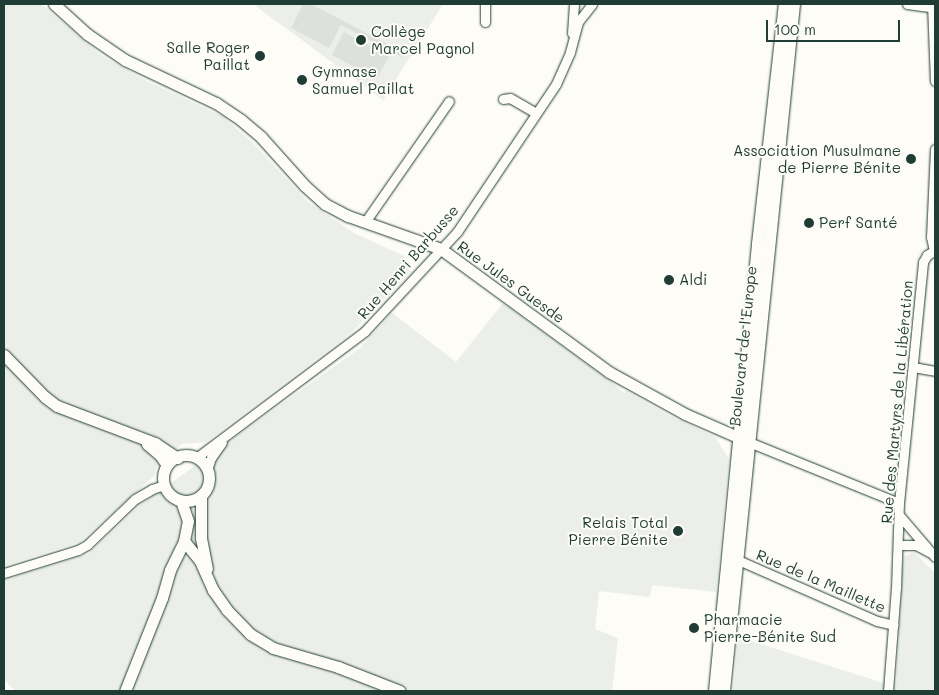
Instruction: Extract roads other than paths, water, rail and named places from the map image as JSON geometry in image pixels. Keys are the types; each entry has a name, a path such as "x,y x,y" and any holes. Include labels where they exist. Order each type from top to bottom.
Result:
{"main road":[{"name":"Boulevard de l'Europe","path":"724,691 738,560 744,440 758,244 785,4"},
{"name":"Boulevard de l'Europe","path":"715,691 794,4"}],"street":[{"name":"Rue Jules Guesde","path":"54,4 86,34 112,52 148,72 216,102 241,120 325,204 365,222 441,249 609,372 668,405 744,440 899,503"},
{"path":"485,4 485,22"},
{"name":"Rue Henri Barbusse","path":"573,43 574,4"},
{"name":"Rue Henri Barbusse","path":"196,458 365,331 457,232 560,76 573,43 578,22 588,4"},
{"path":"907,4 933,6 935,81"},
{"path":"502,99 510,98 536,114"},
{"path":"365,222 449,101"},
{"name":"Rue des Martyrs de la Libération","path":"888,691 899,545 899,503 923,262 927,255 934,251 931,237 935,149"},
{"path":"4,355 45,397 57,406 137,438 155,443 177,458"},
{"path":"913,367 935,371"},
{"name":"Rue Henri Barbusse","path":"207,470 220,445 232,431"},
{"path":"137,438 155,450 167,465"},
{"path":"201,496 188,501 182,501 171,495 164,485 163,478 167,465 177,458 190,456 196,458 207,470 207,487 201,496 200,526 210,582"},
{"path":"4,573 78,550 87,545 135,499 152,489 164,485"},
{"path":"182,501 188,521 187,544 200,561 223,605 250,634 273,648 297,657 338,667 400,691"},
{"path":"899,515 933,555"},
{"path":"125,691 162,598 170,570 200,526"},
{"path":"899,545 916,546 933,555"},
{"name":"Rue de la Maillette","path":"738,560 878,621 894,625"}],"place":[{"name":"Collège Marcel Pagnol","path":"361,40"},
{"name":"Salle Roger Paillat","path":"260,56"},
{"name":"Gymnase Samuel Paillat","path":"302,80"},
{"name":"Association Musulmane de Pierre Bénite","path":"911,159"},
{"name":"Perf Santé","path":"809,223"},
{"name":"Aldi","path":"669,280"},
{"name":"Relais Total Pierre Bénite","path":"678,531"},
{"name":"Pharmacie Pierre-Bénite Sud","path":"694,628"}]}
